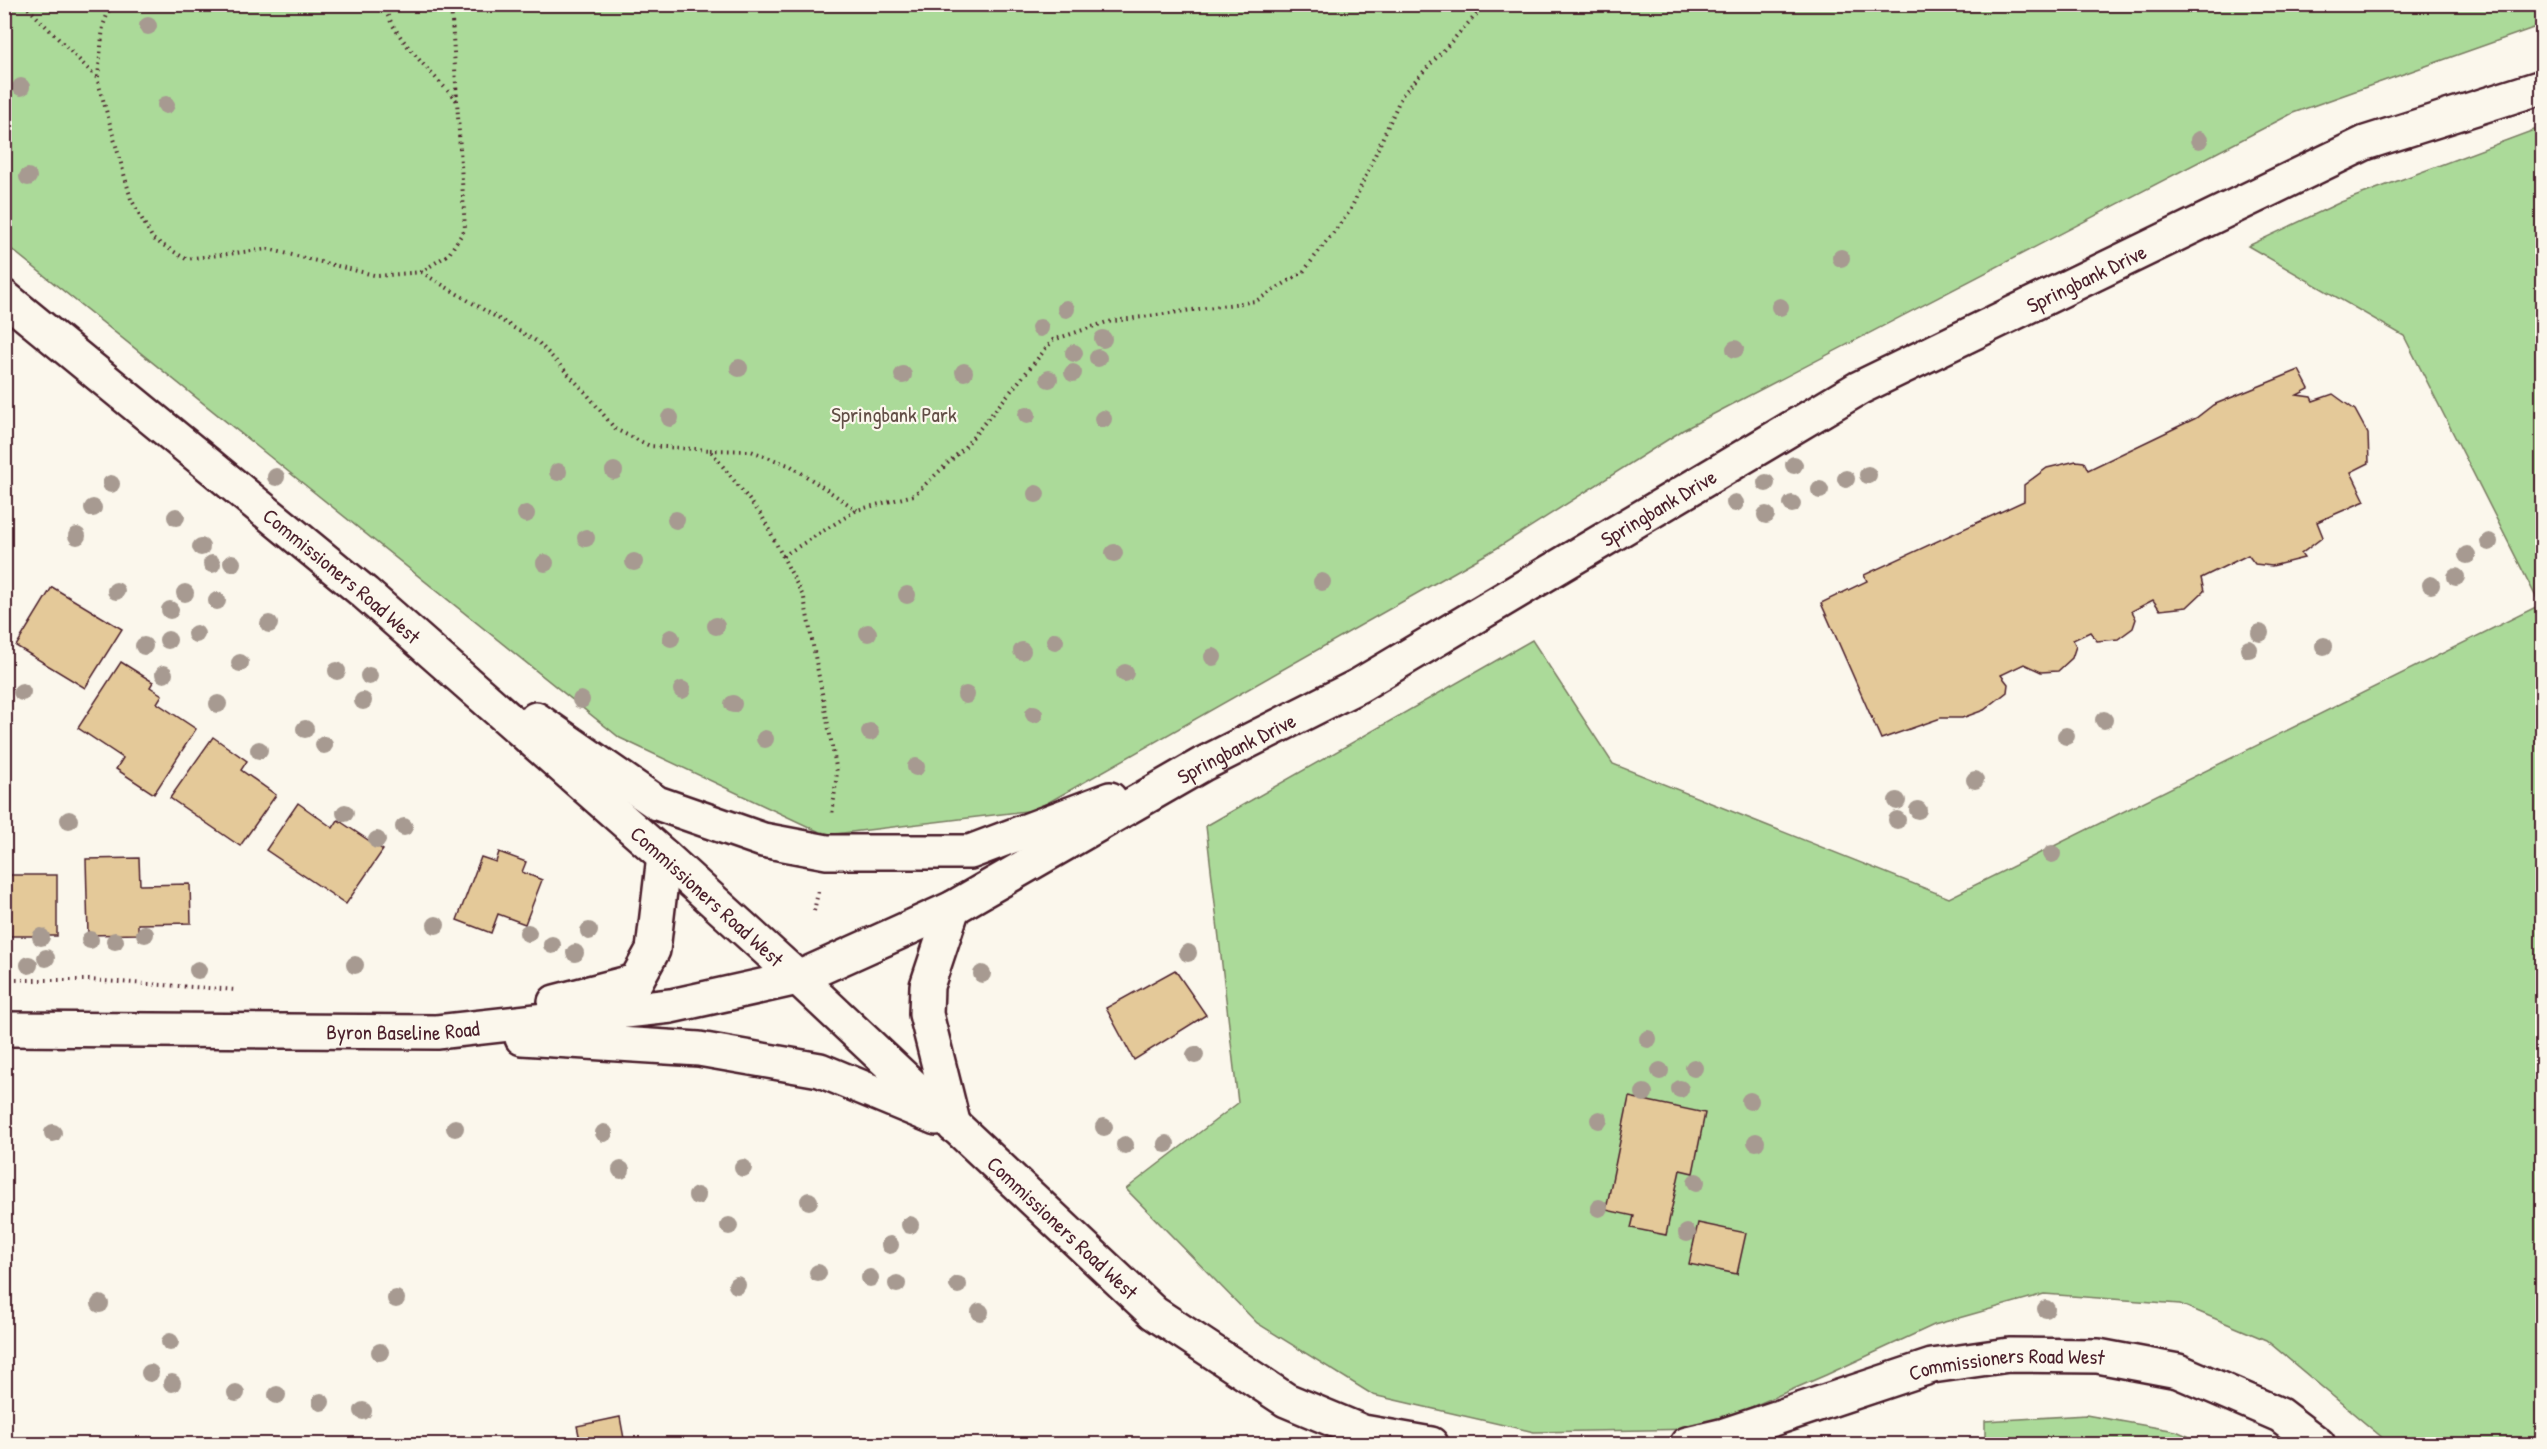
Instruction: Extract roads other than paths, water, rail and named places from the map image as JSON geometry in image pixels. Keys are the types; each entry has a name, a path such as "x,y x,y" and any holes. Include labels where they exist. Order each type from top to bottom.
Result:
{"main road":[{"name":"Springbank Drive","path":"798,978 953,908 1203,764 1358,686 1859,388 2365,143 2542,87"},
{"name":"Commissioners Road West","path":"4,297 404,628 664,856 798,978 1154,1313 1286,1401 1363,1432 1431,1444"},
{"path":"404,628 657,803 762,840 827,852 970,852 1203,764"},
{"path":"437,1032 636,981 653,950 664,856"},
{"path":"953,908 927,986 927,1014 954,1126"},
{"name":"Byron Baseline Road","path":"4,1029 437,1032 671,1006 798,978"},
{"path":"437,1032 699,1049 820,1070 954,1126"},
{"name":"Commissioners Road West","path":"1687,1444 1725,1435 1932,1366 2008,1355 2098,1356 2178,1371 2280,1416 2318,1444"}],"park label":[{"name":"Springbank Park","path":"894,414"}]}
